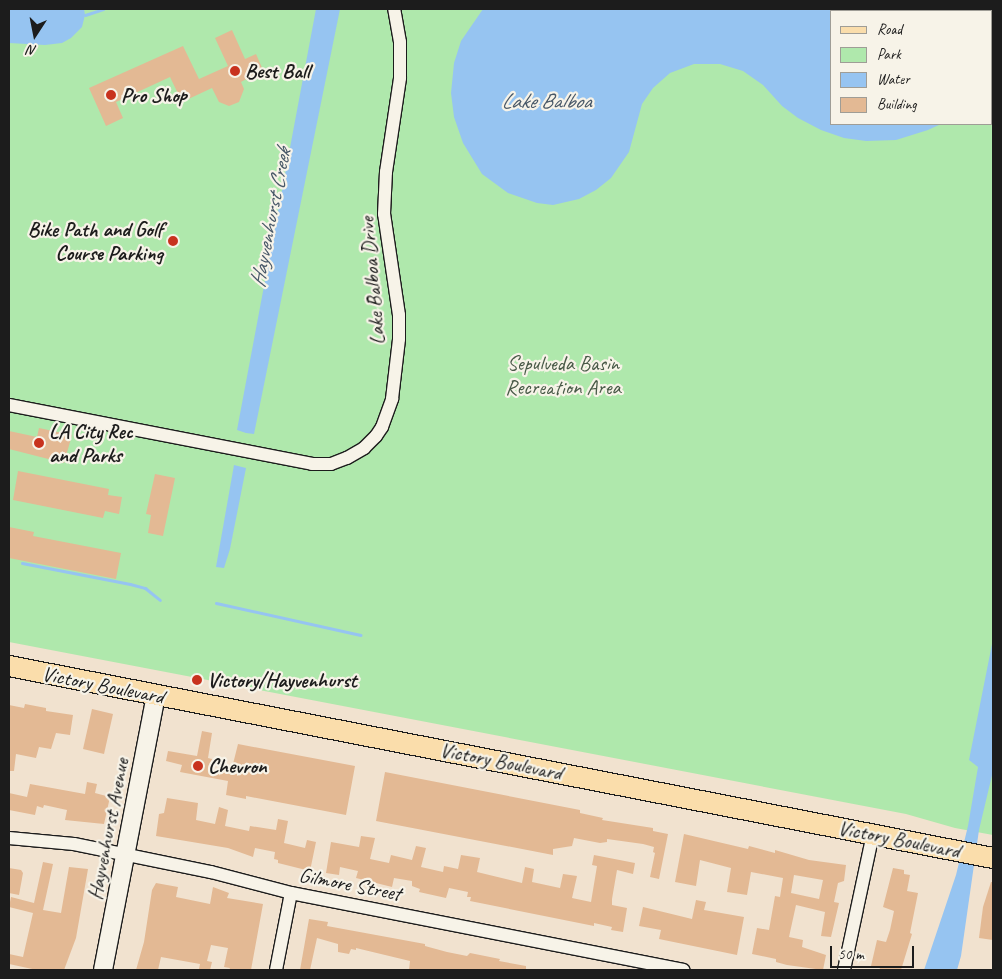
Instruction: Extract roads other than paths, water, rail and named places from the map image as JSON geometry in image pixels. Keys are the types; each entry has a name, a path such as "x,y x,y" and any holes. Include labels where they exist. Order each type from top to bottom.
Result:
{"main road":[{"name":"Victory Boulevard","path":"9,666 989,857"},
{"name":"Hayvenhurst Avenue","path":"104,970 156,695"}],"street":[{"name":"Lake Balboa Drive","path":"9,405 312,464 331,464 347,458 376,436 382,427 392,399 400,339 399,315 384,214 386,172 400,78 400,42 394,9"},
{"path":"844,970 873,834"},
{"name":"Gilmore Street","path":"9,838 74,844 211,872 291,893 684,970"},
{"path":"276,970 291,893"}],"water":[{"path":"9,9 84,9 85,15 82,27 71,38 62,43 45,45 9,43"},
{"path":"316,9 340,9 254,434 246,433 237,430"},
{"name":"Lake Balboa","path":"483,9 993,9 993,74 992,76 992,10 830,10 830,125 939,125 896,140 866,141 844,138 821,130 798,118 782,106 763,85 743,71 720,64 694,64 670,73 653,88 642,104 629,152 611,178 596,190 579,199 553,205 537,203 508,193 482,174 463,143 454,117 451,93 454,63 461,41"},
{"path":"234,465 246,468 230,549 224,568 216,567"},
{"path":"993,639 993,771 979,830 961,956 957,970 924,970 956,875 968,826 978,767 969,760"}],"waterway":[{"path":"85,15 103,9"},
{"path":"22,563 145,588 160,600"},
{"path":"216,603 360,635"}],"place":[{"name":"Best Ball","path":"235,71"},
{"name":"Pro Shop","path":"111,95"},
{"name":"Bike Path and Golf Course Parking","path":"173,241"},
{"name":"LA City Rec and Parks","path":"39,443"},
{"name":"Victory/Hayvenhurst","path":"197,680"},
{"name":"Chevron","path":"198,766"}],"water label":[{"name":"Hayvenhurst Creek","path":"271,218"}],"park label":[{"name":"Sepulveda Basin Recreation Area","path":"563,375"}]}
